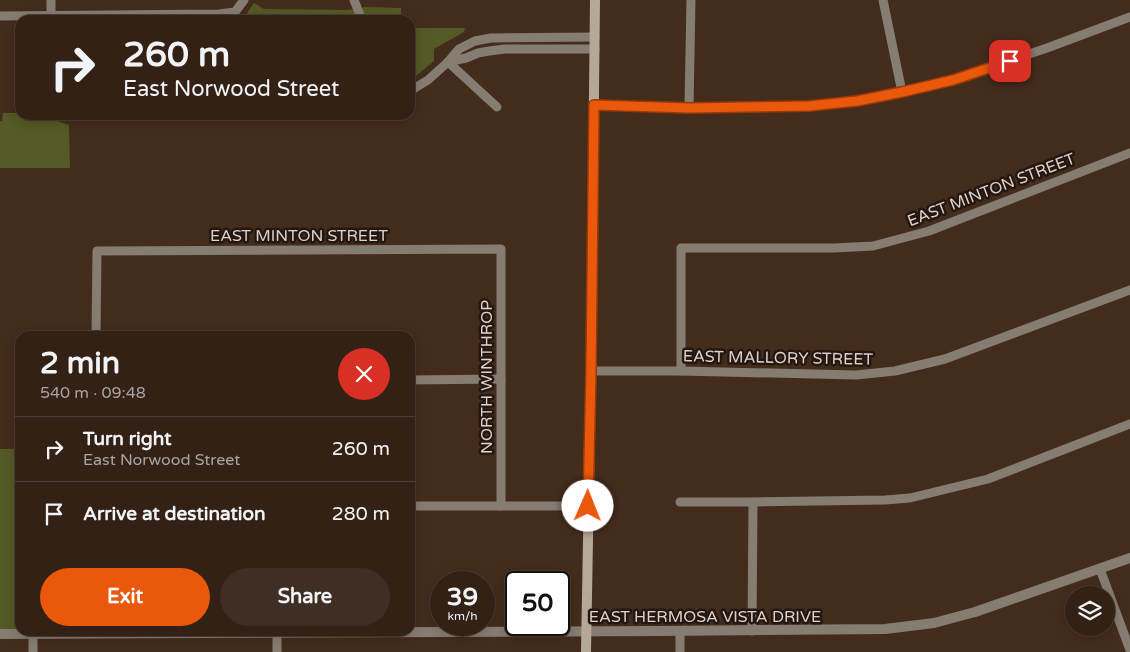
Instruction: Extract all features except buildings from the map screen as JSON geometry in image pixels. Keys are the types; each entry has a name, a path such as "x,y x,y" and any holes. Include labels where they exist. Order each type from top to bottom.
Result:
{"main road":[{"path":"586,652 595,0"}],"street":[{"path":"51,0 51,15"},
{"path":"177,15 235,12 244,0"},
{"path":"354,0 360,15"},
{"path":"689,108 691,0"},
{"path":"883,0 902,92"},
{"path":"0,16 15,17"},
{"path":"594,105 689,108 809,106 857,101 953,80 1130,17"},
{"path":"415,88 428,80 448,62 458,49 475,41 491,38 595,37"},
{"path":"448,62 478,53 505,49 595,49"},
{"path":"448,62 497,108"},
{"name":"EAST MINTON STREET","path":"681,371 681,248 834,248 873,246 929,231 1130,153"},
{"name":"EAST MINTON STREET","path":"96,331 97,251 501,249"},
{"name":"NORTH WINTHROP","path":"501,249 501,506"},
{"name":"EAST MALLORY STREET","path":"591,371 856,375 894,371 945,359 1130,290"},
{"path":"415,380 501,380"},
{"path":"680,502 885,500 910,498 988,479 1130,424"},
{"path":"752,631 753,502"},
{"path":"415,506 588,506"},
{"name":"EAST HERMOSA VISTA DRIVE","path":"415,632 886,629 934,622 975,612 1130,558"},
{"path":"1100,570 1130,650"},
{"path":"680,631 680,652"},
{"name":"EAST HERMOSA VISTA DRIVE","path":"0,634 15,634"},
{"path":"33,636 33,652"},
{"path":"277,636 277,652"}],"green space":[{"path":"254,3 264,9 348,10 366,7 401,8 401,15 248,15 247,13"},
{"path":"415,28 465,28 464,32 434,49 434,61 415,77"},
{"path":"3,113 15,113 15,120 56,120 69,125 70,168 0,168 0,121 2,121"},
{"path":"0,449 15,449 15,632 0,634"}],"route":[{"path":"588,506 594,105 689,108 809,106 857,101 953,80 1010,61"}]}
